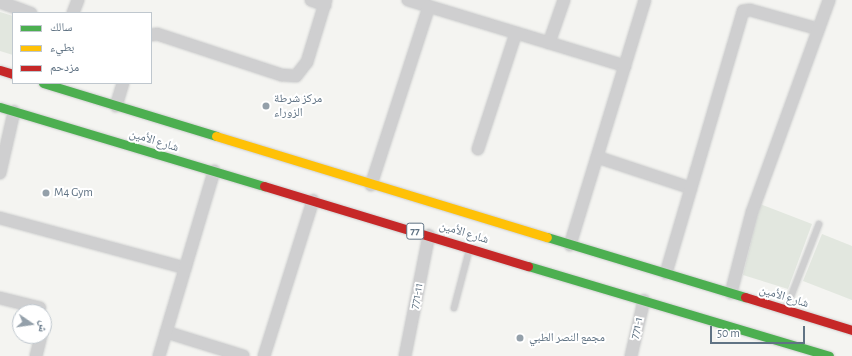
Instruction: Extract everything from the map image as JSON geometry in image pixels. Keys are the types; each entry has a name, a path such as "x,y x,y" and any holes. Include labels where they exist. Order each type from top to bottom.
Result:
{"main road":[{"path":"0,70 12,74"},
{"name":"شارع الأمين","path":"46,84 371,185 852,330"},
{"name":"شارع الأمين","path":"0,107 829,356"}],"street":[{"path":"73,12 78,0"},
{"path":"152,35 157,34 282,75 296,76 307,62 325,2 311,0"},
{"path":"408,0 625,66"},
{"path":"549,43 564,0"},
{"path":"570,245 645,0"},
{"path":"731,293 752,212 829,0"},
{"path":"0,2 28,12"},
{"path":"371,185 429,6"},
{"path":"666,273 743,11 750,10 818,29"},
{"path":"478,149 516,33"},
{"path":"116,106 123,84"},
{"path":"0,174 14,112"},
{"path":"597,157 691,188"},
{"path":"159,356 214,171"},
{"path":"264,356 313,201"},
{"path":"0,218 185,268"},
{"name":"771-11","path":"405,356 429,235"},
{"path":"0,298 24,304"},
{"name":"771-1","path":"631,356 644,300"},
{"path":"166,332 243,356"},
{"path":"36,356 39,344"}],"lane":[{"path":"786,310 818,224"},
{"path":"454,308 470,247"}],"shaded area":[{"path":"0,12 12,16 12,55 0,51"},
{"path":"760,204 812,224 788,289 743,275"},
{"path":"822,234 852,246 852,300 803,281"}],"traffic: fast":[{"path":"46,84 216,136"},
{"path":"0,107 264,186"},
{"path":"547,237 745,297"},
{"path":"528,266 829,356"}],"traffic: slow":[{"path":"216,136 547,237"}],"traffic: jam":[{"path":"0,70 12,74"},
{"path":"264,186 528,266"},
{"path":"745,297 852,330"}],"place":[{"name":"مركز شرطة الزوراء","path":"266,106"},
{"name":"M4 Gym","path":"46,193"},
{"name":"مجمع النصر الطبي","path":"520,338"}]}
